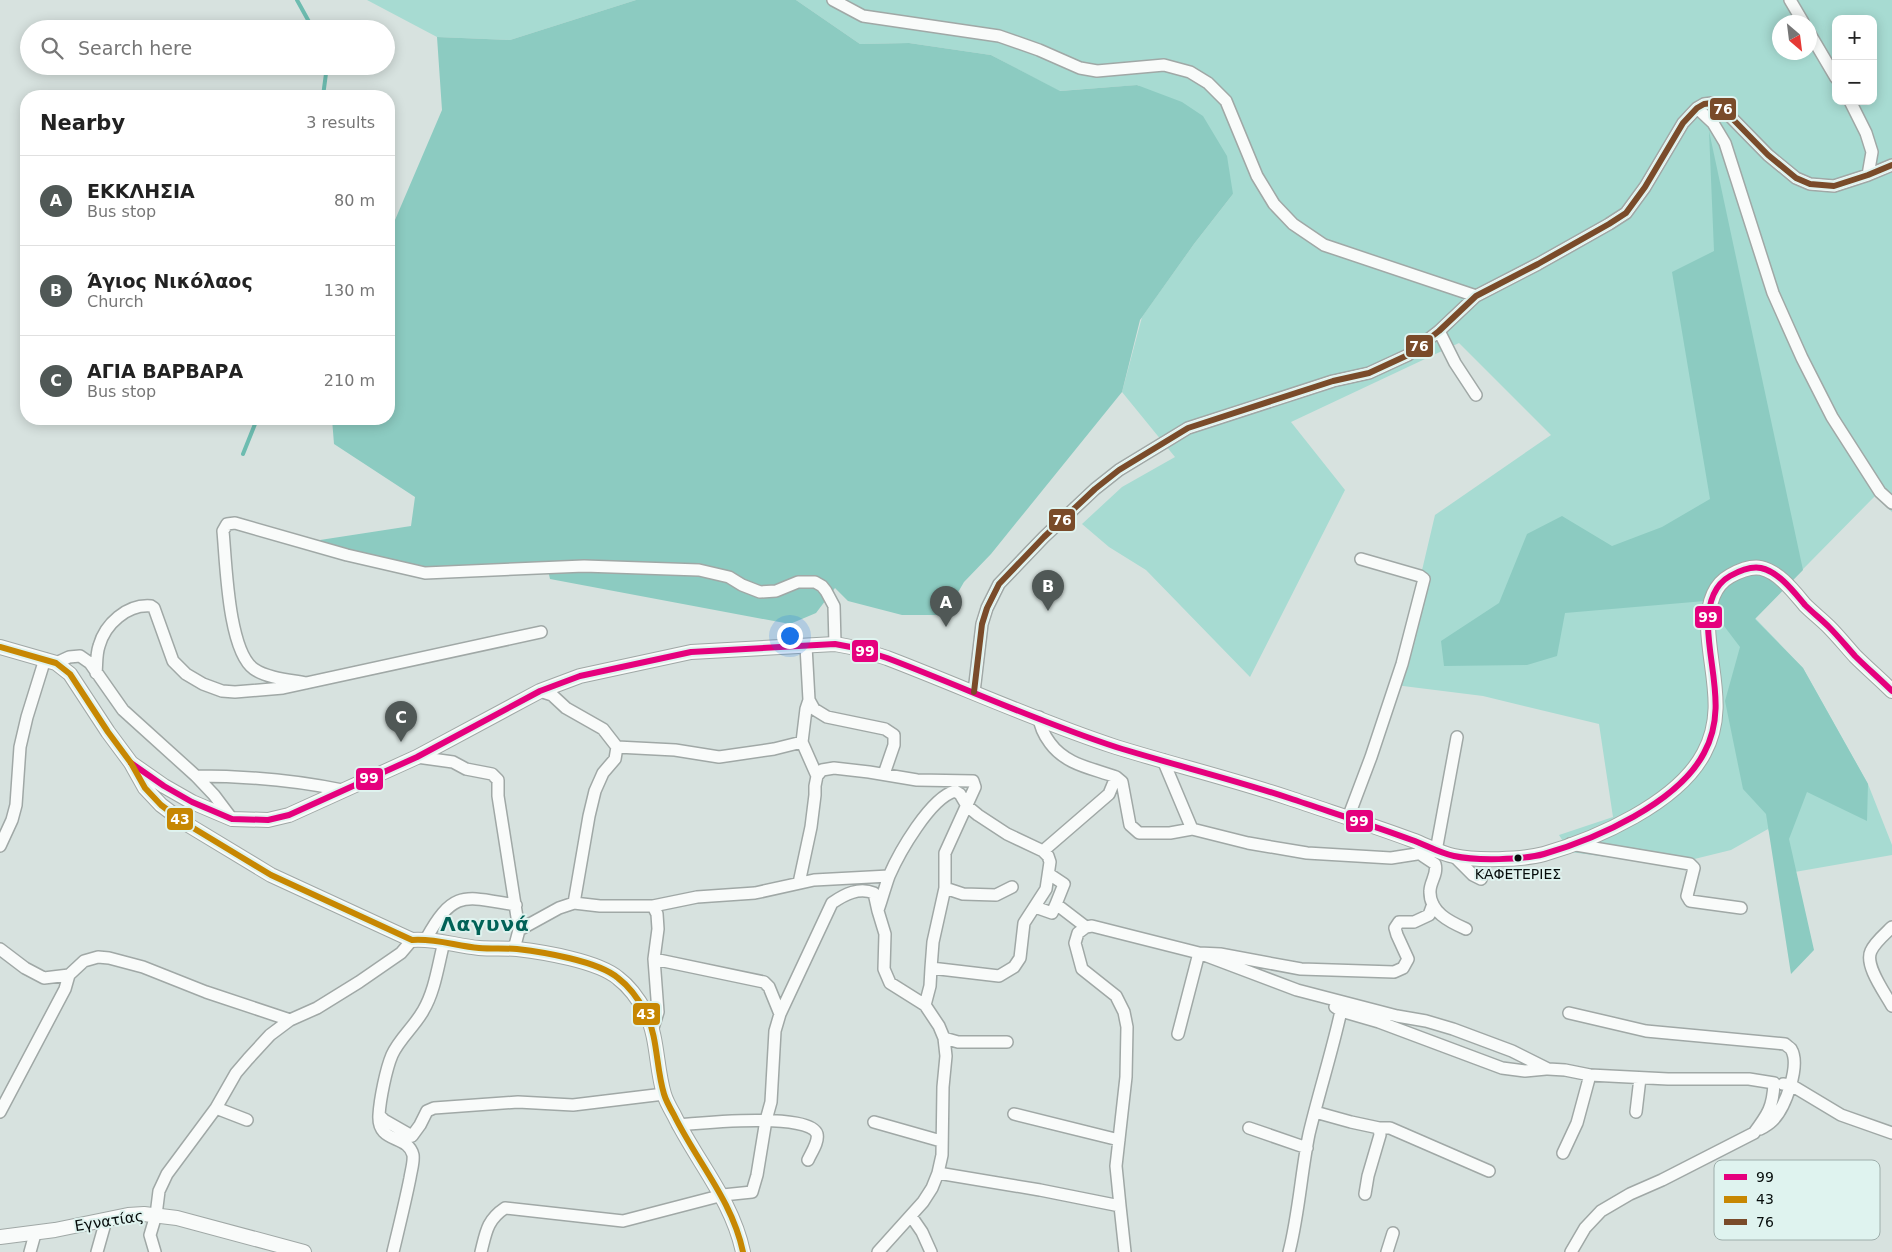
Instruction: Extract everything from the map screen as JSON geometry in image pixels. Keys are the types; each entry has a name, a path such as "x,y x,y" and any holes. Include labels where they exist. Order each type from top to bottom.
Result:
{"street":[{"path":"833,0 863,16 999,36 1039,50 1080,68 1097,71 1164,65 1190,72 1208,83 1226,101 1257,176 1274,204 1293,224 1324,245 1476,296"},
{"path":"1790,0 1799,15"},
{"path":"1817,46 1832,71"},
{"path":"974,692 982,624 987,608 999,584 1044,536 1094,489 1118,470 1188,428 1333,381 1369,373 1408,355 1439,331 1476,296 1546,260 1626,213 1645,187 1683,123 1697,108 1704,104 1712,103 1719,105 1768,155 1796,178 1810,184 1834,186 1868,175 1892,164"},
{"path":"1852,105 1866,134 1872,152 1868,175"},
{"path":"1697,108 1713,123 1725,143 1774,293 1817,390 1880,492 1892,503"},
{"path":"1439,331 1455,363 1476,395"},
{"path":"306,683 261,673 246,662 241,653 229,591 223,531 227,524 235,523 347,555 425,573 584,566 699,570 729,577 742,585 760,592 776,591 798,582 815,582 826,591 834,606 835,644"},
{"path":"1348,818 1371,757 1402,664 1424,579 1420,576 1361,558"},
{"path":"131,763 164,786 200,805 232,818 268,820 289,814 417,757 540,691 580,676 691,652 835,644 856,648 887,658 1115,746 1348,818 1418,847 1454,856 1513,858 1541,855 1611,828 1648,808 1667,795 1682,781 1705,752 1713,729 1715,713 1716,684 1708,629 1710,608 1716,587 1734,574 1751,568 1763,568 1775,575 1892,692"},
{"path":"96,674 98,646 108,626 120,615 146,605 154,608 173,660 186,674 202,684 235,692 264,690 306,683 542,632"},
{"path":"799,883 810,836 817,776 802,742 809,700 806,646"},
{"path":"0,648 51,661 70,674 131,763 145,788 161,805 185,823 271,875 419,940 481,948 514,949 581,962 617,977 639,1001 647,1014 664,1094 678,1124 704,1169 722,1195 737,1228 744,1252"},
{"path":"51,661 69,656 80,656 90,664 123,710 196,776 232,818"},
{"path":"0,846 12,820 16,805 20,748 27,717 51,661"},
{"path":"540,691 552,695 566,708 603,728 617,747 615,759 603,773 595,791 574,903"},
{"path":"809,700 814,709 827,717 886,729 894,735 894,745 884,774"},
{"path":"1039,718 1039,724 1046,738 1062,757 1070,762 1116,777 1122,782 1130,826 1139,833 1170,833 1192,829 1248,843 1307,852 1391,858 1418,847"},
{"path":"1436,851 1457,737"},
{"path":"617,747 674,750 719,757 802,742"},
{"path":"417,757 453,762 466,768 492,774 498,780 498,796 519,930 514,949"},
{"path":"1163,760 1192,829"},
{"path":"817,776 822,770 834,768 918,780 973,781 975,787 945,853 945,888 933,942 930,986 925,1004"},
{"path":"196,776 273,779 309,783 342,790"},
{"path":"1043,851 1109,794 1116,777"},
{"path":"878,911 889,876 908,842 926,814 947,793 955,791 960,794 967,806 978,815 1007,834 1043,851 1048,856 1050,862 1046,889 1024,922 1020,958 1017,964 999,976 931,968"},
{"path":"1570,844 1690,864 1694,868 1687,896 1690,901 1740,908"},
{"path":"1418,847 1435,864 1436,868 1430,891 1436,911 1443,917 1466,929"},
{"path":"1454,856 1467,870 1481,879"},
{"path":"1035,907 1052,914 1064,884 1049,874"},
{"path":"519,930 560,908 574,903 600,906 653,906 697,897 755,893 814,880 889,876"},
{"path":"481,1252 488,1226 496,1214 505,1208 623,1221 722,1195 752,1192 771,1102 775,1031 780,1014 832,904 836,879"},
{"path":"945,888 963,894 996,895 1012,887"},
{"path":"832,904 843,895 857,890 867,890 874,893 885,934 886,957 884,969 890,983 925,1004 944,1038 946,1056 941,1140 942,1155 938,1173 932,1188 911,1216 878,1252"},
{"path":"155,1252 150,1235 156,1215 159,1191 167,1174 216,1108 236,1073 270,1034 290,1020 317,1008 401,953 419,940 439,916 454,903 468,898 516,905"},
{"path":"1056,904 1086,927"},
{"path":"1199,953 1220,954 1301,970 1394,972 1403,968 1408,959 1395,928 1399,922 1414,922 1430,915 1433,904"},
{"path":"652,1031 658,1012 654,959 658,929 657,914 653,906"},
{"path":"1125,1252 1116,1166 1126,1077 1127,1027 1124,1012 1116,996 1082,969 1075,943 1078,933 1086,927 1092,926 1199,953 1296,990 1453,1029 1512,1052 1548,1069"},
{"path":"1892,927 1869,953 1869,964 1892,1006"},
{"path":"409,1140 389,1136 383,1132 379,1122 381,1098 392,1055 423,1012 432,993 444,942"},
{"path":"0,949 24,968 44,978 69,974 84,961 98,957 109,958 143,967 206,992 290,1020"},
{"path":"1178,1034 1199,953"},
{"path":"654,959 764,982 769,987 780,1014"},
{"path":"0,1112 65,989 69,974"},
{"path":"1322,997 1341,1011 1379,1022 1502,1068 1526,1071 1548,1069 1590,1075 1668,1080 1748,1079 1774,1083 1791,1086 1841,1115 1892,1133"},
{"path":"1289,1252 1318,1094 1332,1053 1341,1011"},
{"path":"1569,1013 1646,1031 1785,1044 1791,1049 1793,1057 1791,1086 1783,1106 1772,1121 1754,1133 1662,1180 1630,1194 1601,1211 1585,1228 1571,1252"},
{"path":"944,1038 958,1042 1007,1042"},
{"path":"1563,1153 1577,1123 1590,1075"},
{"path":"1636,1112 1640,1078"},
{"path":"1754,1133 1774,1100 1774,1083"},
{"path":"409,1140 427,1111 434,1108 518,1102 573,1105 664,1094"},
{"path":"216,1108 247,1120"},
{"path":"1315,1112 1351,1122 1380,1128 1390,1128 1489,1171"},
{"path":"1014,1114 1119,1140"},
{"path":"678,1124 766,1120 798,1124 812,1128 817,1133 818,1139 808,1160"},
{"path":"874,1122 941,1140"},
{"path":"1249,1128 1307,1148"},
{"path":"1365,1194 1368,1176 1380,1135 1380,1128"},
{"path":"393,1252 413,1164 413,1154 409,1140"},
{"path":"938,1173 1120,1206"},
{"name":"Εγνατίας","path":"0,1237 35,1234 128,1215 156,1215 192,1221 278,1249 304,1252"},
{"path":"911,1216 922,1232 931,1252"},
{"path":"97,1252 106,1220"},
{"path":"1386,1252 1393,1233"},
{"path":"30,1252 35,1234"}],"green space":[{"path":"367,0 636,0 510,40 437,37"},
{"path":"796,0 1892,0 1892,512 1875,496 1755,618 1803,668 1868,784 1892,845 1892,855 1789,873 1768,829 1731,850 1670,865 1570,852 1559,835 1613,817 1599,724 1483,696 1395,685 1435,515 1551,435 1459,343 1291,422 1345,490 1250,677 1146,570 1109,547 1082,524 1122,487 1175,457 1122,392 1142,317 1194,244 1233,194 1138,85 1059,91 991,55 909,43 860,44"}],"shaded area":[{"path":"636,0 796,0 860,44 909,43 991,55 1060,91 1137,85 1182,102 1203,116 1227,156 1233,194 1194,244 1140,320 1122,392 991,554 964,582 945,615 902,615 848,601 835,588 816,613 790,624 550,579 546,561 469,567 423,566 307,542 411,526 415,497 334,444 332,425 395,425 395,220 442,110 437,37 510,40"},
{"path":"1709,131 1803,570 1755,619 1803,668 1868,784 1867,821 1807,792 1789,839 1814,950 1791,974 1766,814 1743,789 1725,701 1740,647 1705,601 1565,613 1557,656 1527,665 1444,666 1441,641 1499,603 1527,534 1562,516 1612,546 1662,527 1710,499 1672,272 1714,251"}],"waterway":[{"path":"297,0 308,20"},
{"path":"324,90 326,75"},
{"path":"243,454 255,425"}],"transit line":[{"name":"76","path":"974,692 982,624 987,608 999,584 1044,537 1095,489 1119,470 1188,428 1333,381 1369,373 1408,355 1439,331 1476,296 1538,264 1626,213 1645,187 1683,123 1697,108 1704,104 1712,103 1719,105 1768,155 1796,178 1810,184 1834,186 1892,165"},
{"name":"99","path":"131,763 164,786 192,802 232,819 268,820 289,815 417,757 540,691 580,676 691,652 835,644 856,648 887,658 1030,716 1116,747 1289,798 1397,834 1448,855 1474,859 1524,858 1544,854 1611,829 1656,803 1692,771 1704,753 1711,737 1716,706 1708,626 1710,604 1719,585 1737,572 1749,568 1761,568 1780,578 1855,656 1892,691"},
{"name":"43","path":"0,647 56,663 70,674 131,763 145,788 161,805 185,823 271,875 412,940 429,940 479,948 517,949 555,955 584,962 609,972 618,978 634,994 646,1013 653,1033 661,1084 666,1099 731,1215 743,1252"}],"place":[{"name":"Άγιος Νικόλαος","path":"1048,611"},
{"name":"ΕΚΚΛΗΣΙΑ","path":"946,627"},
{"name":"ΑΓΙΑ ΒΑΡΒΑΡΑ","path":"401,742"},
{"name":"ΚΑΦΕΤΕΡΙΕΣ","path":"1518,858"}],"district":[{"name":"Λαγυνά","path":"485,924"}]}
